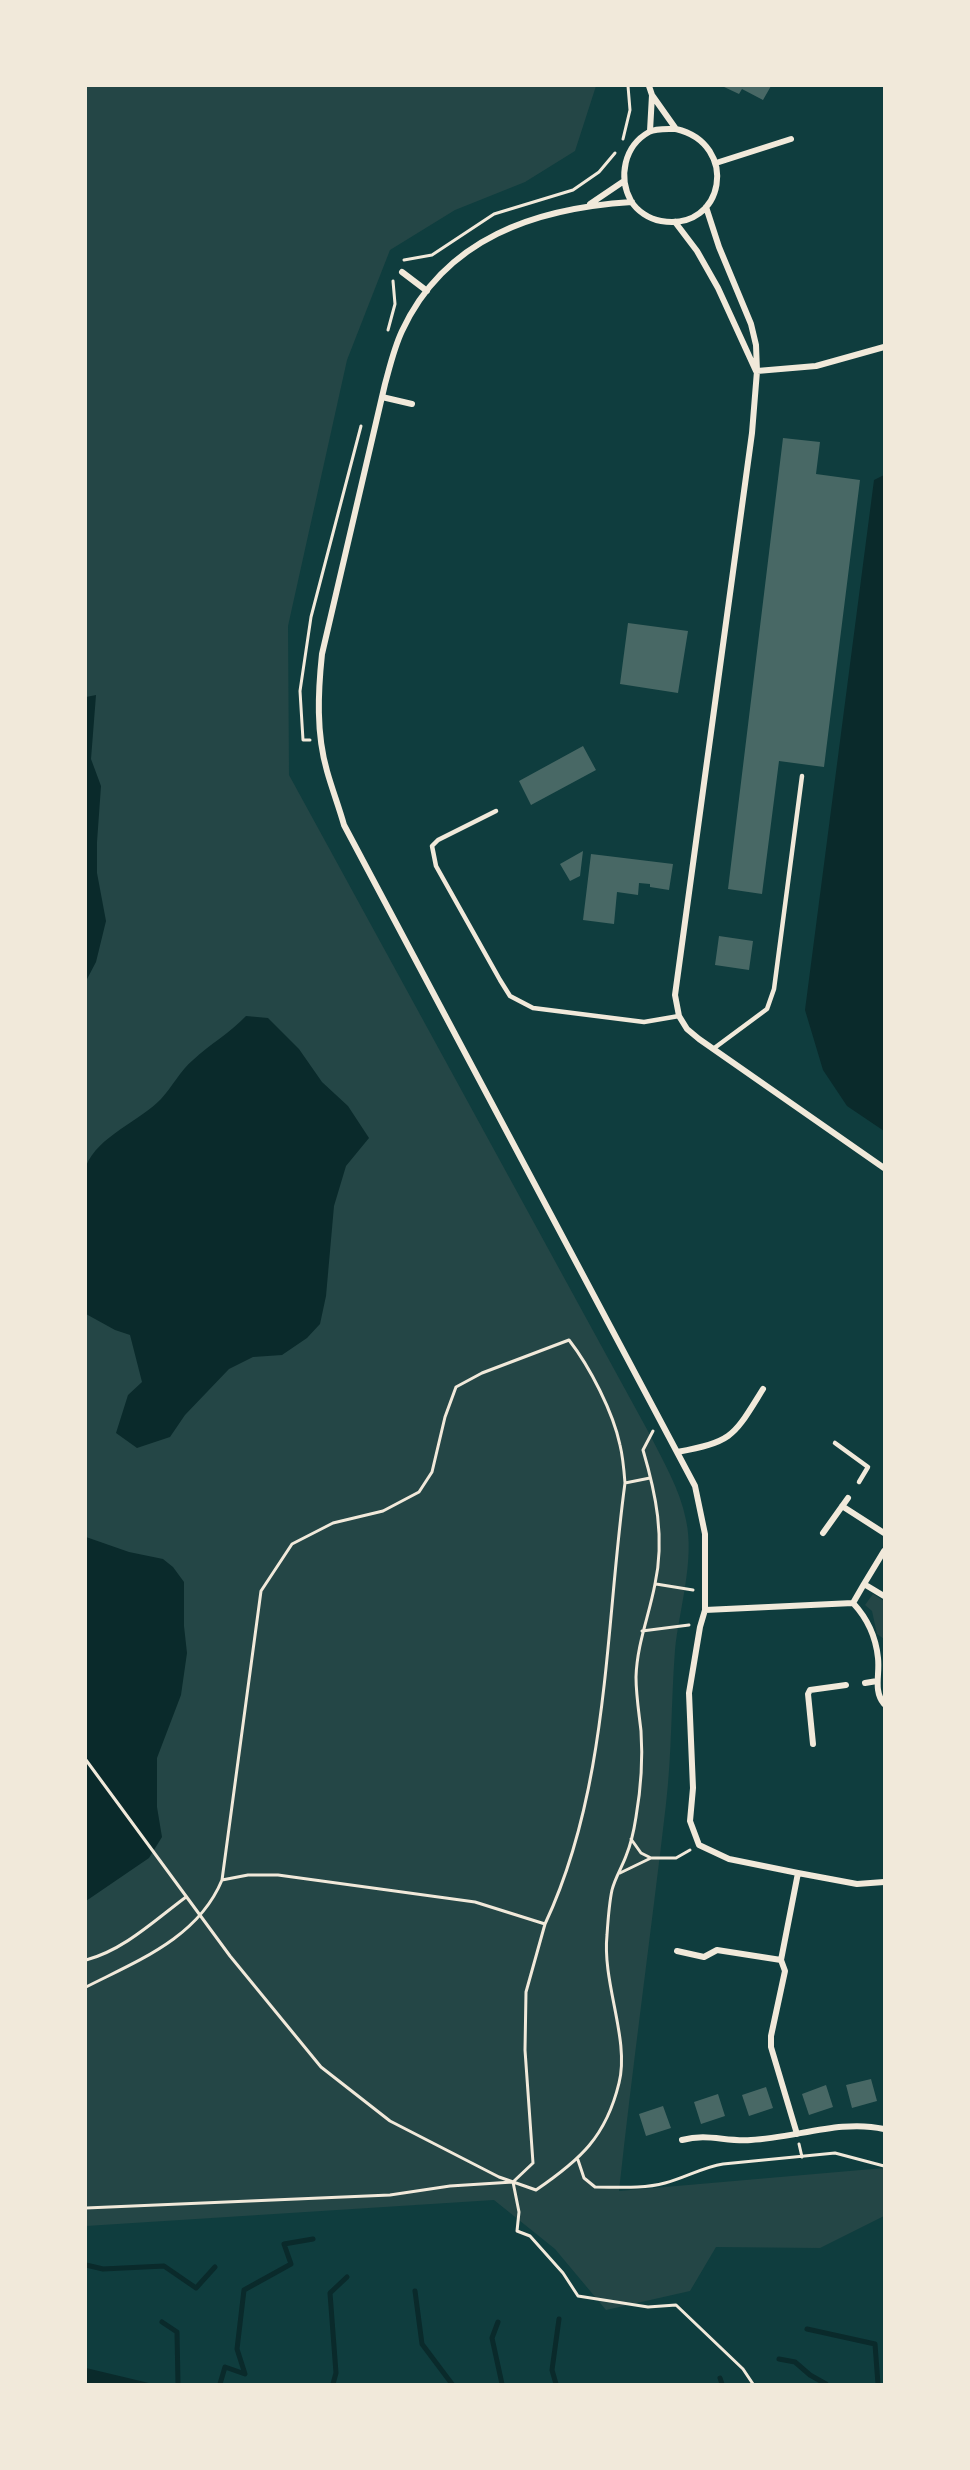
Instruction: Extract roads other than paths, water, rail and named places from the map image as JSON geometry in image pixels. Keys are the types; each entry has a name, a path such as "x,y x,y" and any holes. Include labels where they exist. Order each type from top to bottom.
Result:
{"street":[{"path":"650,86 652,95 650,131"},
{"path":"652,95 676,129"},
{"path":"676,129 688,132 703,141 716,163 717,182 714,195 695,217 675,222 655,219 643,213 632,202 624,181 626,160 633,146 650,131 676,129"},
{"path":"716,163 791,139"},
{"path":"589,205 624,181"},
{"path":"632,202 589,205 538,217 488,237 456,259 427,291 401,332 382,397 322,654 318,684 321,738 326,769 344,825 695,1486 705,1534 705,1610 689,1693 693,1788 690,1821 699,1845 729,1858 798,1873 857,1884 885,1882"},
{"path":"706,207 719,247 751,324 756,345 757,371 752,433 675,995 679,1016 687,1029 713,1050 885,1168"},
{"path":"675,222 697,251 718,288 757,371"},
{"path":"402,272 427,291"},
{"path":"757,371 816,366 885,347"},
{"path":"382,397 412,404"},
{"path":"677,1452 707,1446 730,1436 739,1427 763,1389"},
{"path":"823,1533 848,1498"},
{"path":"842,1506 885,1533"},
{"path":"854,1603 885,1551"},
{"path":"864,1584 885,1596"},
{"path":"705,1610 854,1603"},
{"path":"854,1603 863,1613 870,1628 878,1659 877,1681 880,1698 885,1704"},
{"path":"878,1659 885,1650"},
{"path":"865,1683 877,1681"},
{"path":"813,1743 808,1694 810,1690 846,1685"},
{"path":"796,2134 771,2047 771,2036 784,1971 781,1960 798,1873"},
{"path":"678,1952 704,1957 717,1950 781,1960"},
{"path":"682,2140 698,2135 751,2140 850,2126 885,2129"}],"lane":[{"path":"713,1050 766,1009 774,989 802,776"},
{"path":"496,811 438,840 432,846 436,866 510,996 533,1008 644,1022 679,1016"},
{"path":"835,1443 868,1467 859,1482"}],"waterway":[{"path":"220,2384 225,2367 245,2374 237,2349 244,2290 291,2264 284,2244 313,2239"},
{"path":"86,2265 103,2269 164,2266 196,2288 215,2267"},
{"path":"333,2384 336,2373 330,2293 347,2277"},
{"path":"415,2291 422,2344 452,2384"},
{"path":"556,2384 552,2370 559,2319"},
{"path":"162,2322 177,2332 178,2384"},
{"path":"498,2322 492,2338 502,2384"},
{"path":"807,2329 875,2344 878,2384"},
{"path":"779,2359 795,2362 810,2375 826,2384"},
{"path":"720,2378 722,2384"}]}
